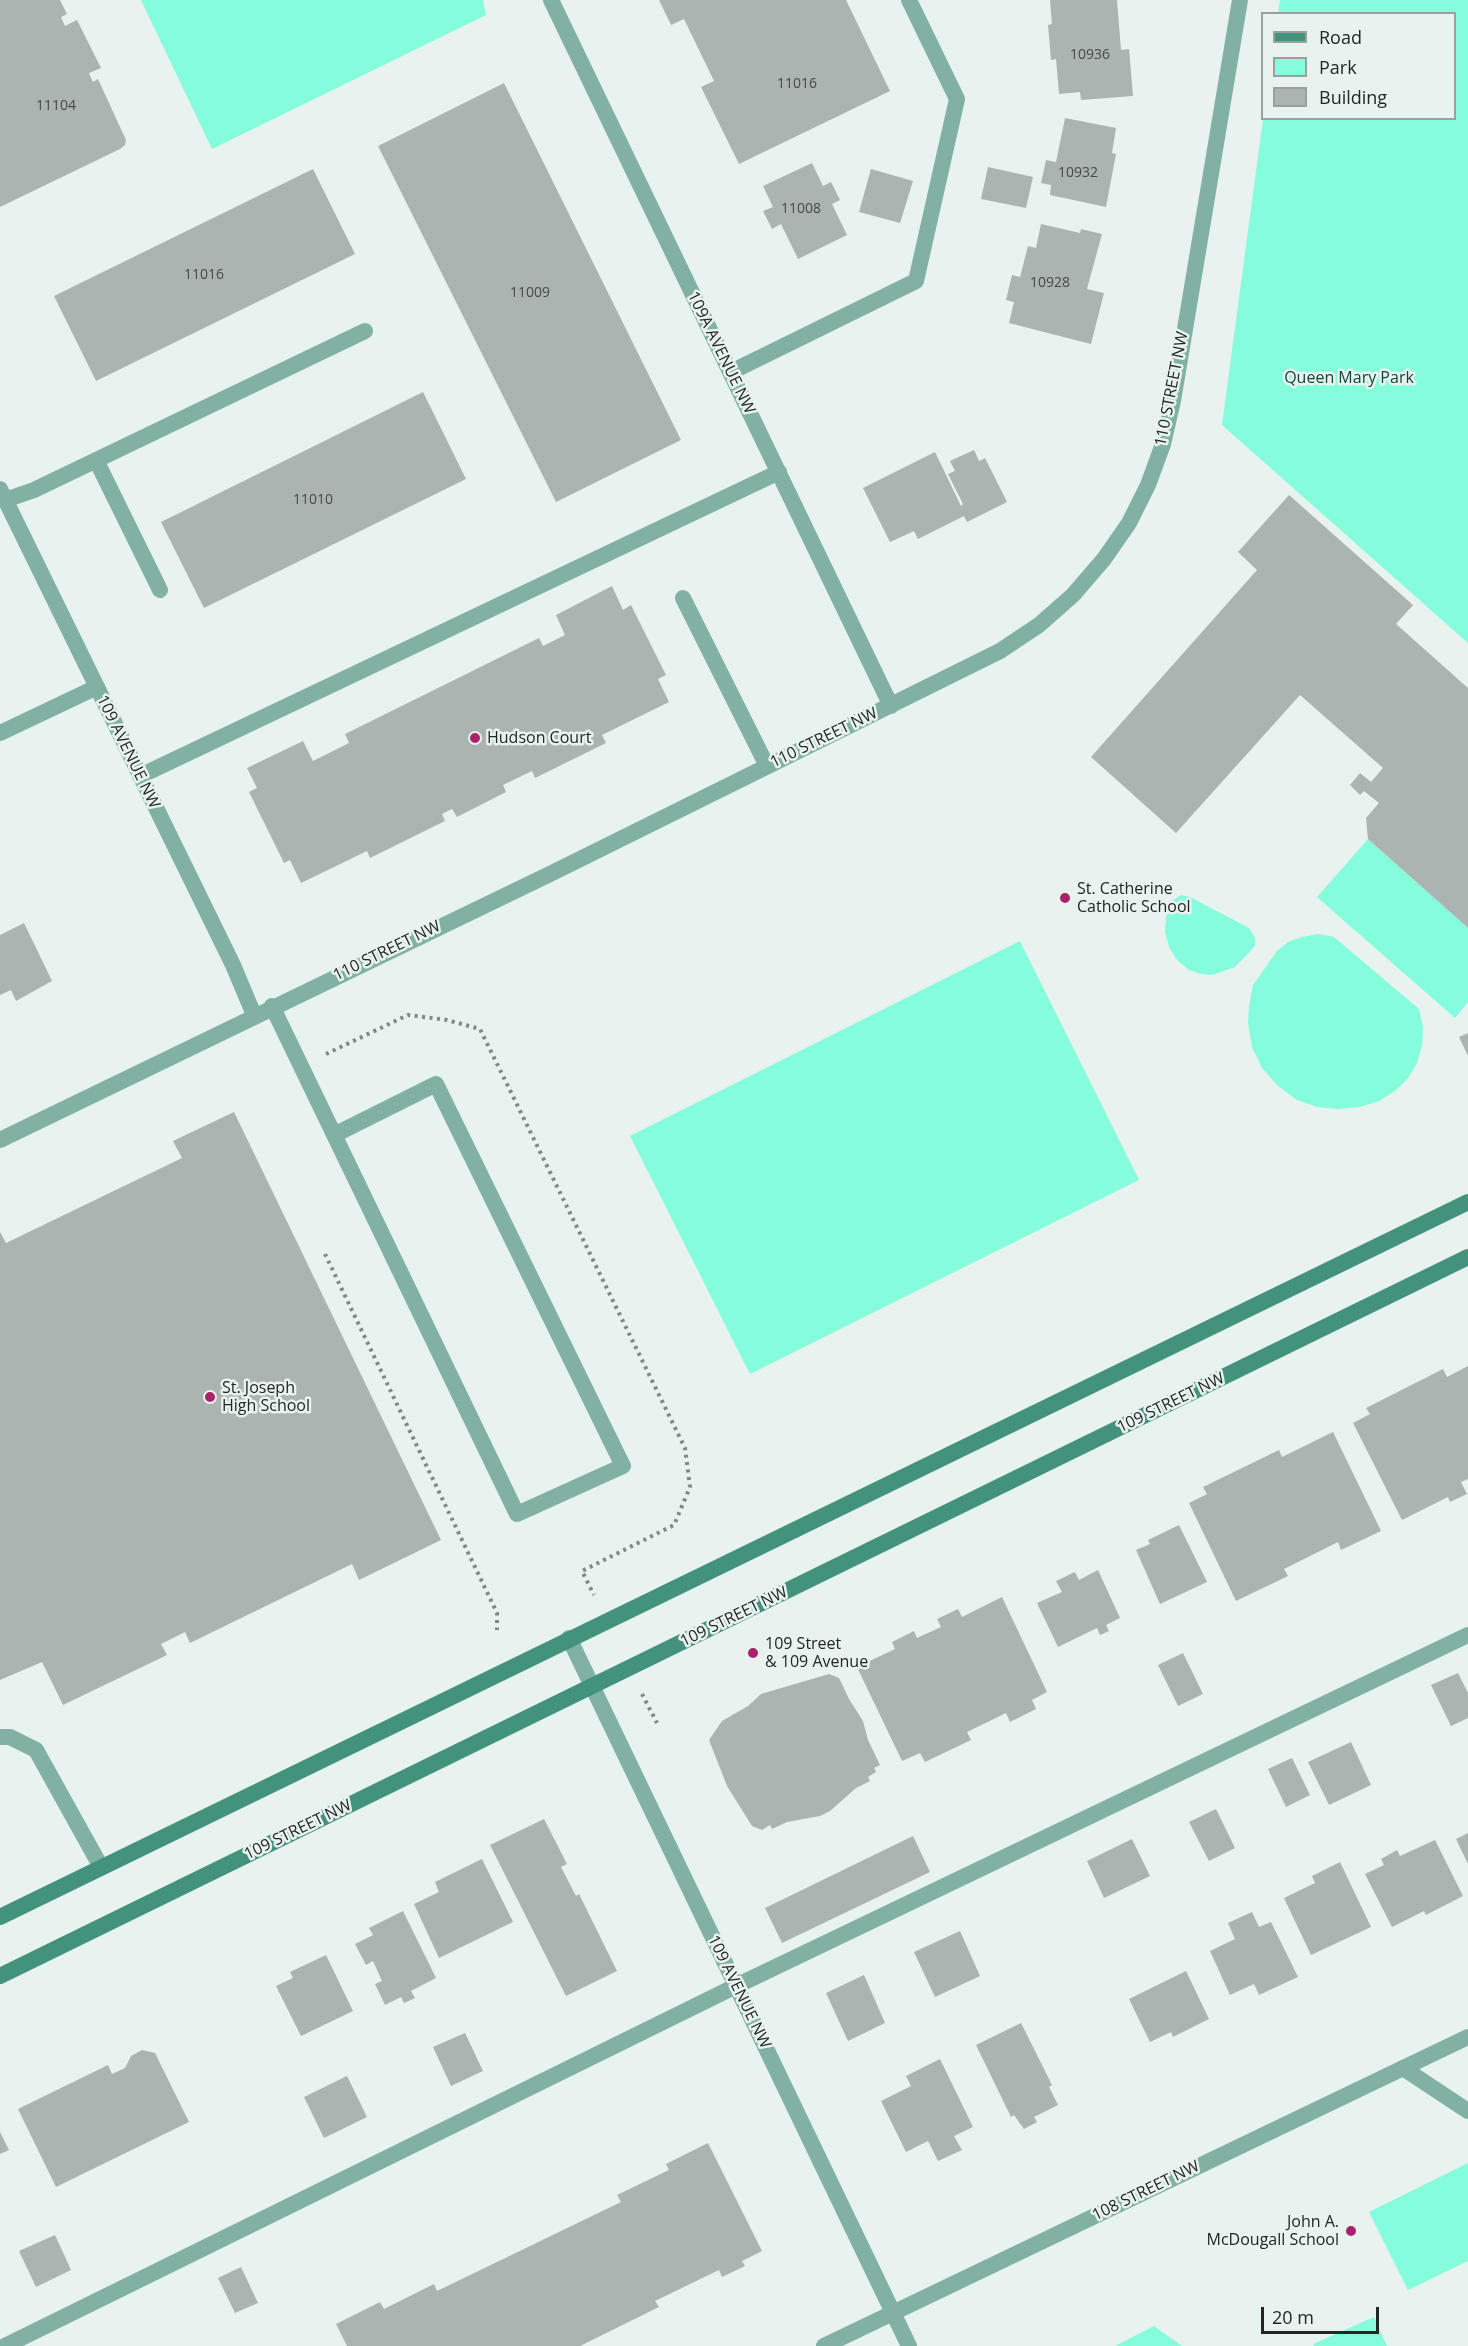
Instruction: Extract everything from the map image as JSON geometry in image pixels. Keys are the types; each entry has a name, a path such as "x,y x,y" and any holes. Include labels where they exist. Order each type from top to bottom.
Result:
{"main road":[{"path":"0,1917 1468,1202"},
{"name":"109 STREET NW","path":"0,1976 1468,1257"}],"street":[{"name":"109A AVENUE NW","path":"551,0 891,706"},
{"path":"731,372 916,281 957,99 909,0"},
{"name":"110 STREET NW","path":"0,1140 1000,651 1039,625 1073,595 1104,560 1129,523 1148,485 1163,444 1173,402 1240,0"},
{"path":"3,494 34,490 365,331"},
{"path":"96,460 160,590"},
{"path":"140,776 779,472"},
{"name":"109 AVENUE NW","path":"3,494 233,965 254,1016"},
{"path":"683,598 767,766"},
{"path":"0,734 97,687"},
{"path":"272,1006 334,1135 517,1514 622,1466 436,1084 334,1135"},
{"path":"5,2346 736,1986 1468,1635"},
{"name":"109 AVENUE NW","path":"569,1638 909,2346"},
{"path":"0,1737 10,1737 36,1750 101,1868"},
{"name":"108 STREET NW","path":"824,2346 1468,2037"},
{"path":"1403,2068 1452,2103 1468,2111"}],"path":[{"path":"325,1254 497,1613 497,1630"}],"green space":[{"path":"141,0 483,0 486,15 212,149"},
{"name":"Queen Mary Park","path":"1280,0 1468,0 1468,643 1222,425 1263,120 1456,120 1456,12 1278,12"},
{"path":"1368,839 1468,928 1468,1002 1455,1018 1317,897"},
{"path":"1181,895 1190,897 1249,928 1255,938 1255,946 1235,967 1212,975 1201,974 1189,970 1177,960 1169,947 1165,932 1166,917 1172,901"},
{"path":"1318,934 1334,937 1419,1009 1423,1027 1422,1045 1417,1063 1408,1078 1395,1091 1379,1101 1360,1107 1338,1109 1317,1107 1297,1100 1278,1086 1262,1068 1252,1047 1248,1023 1253,985 1277,951 1288,942"},
{"path":"1020,941 1139,1180 750,1374 630,1136"},
{"path":"1468,2163 1468,2261 1408,2290 1369,2212"},
{"path":"1374,2317 1387,2346 1314,2346 1313,2344"},
{"path":"1154,2326 1182,2346 1115,2346"}],"building":[{"path":"0,0 60,0 67,14 61,17 65,26 77,20 101,68 89,73 93,82 98,79 126,140 125,145 120,149 0,207"},
{"path":"659,0 846,0 890,91 739,164 701,87 714,81 684,19 671,25"},
{"path":"1050,0 1117,0 1121,50 1129,49 1133,96 1081,100 1080,92 1059,94 1056,59 1051,60 1048,25 1052,24"},
{"path":"504,83 681,440 556,502 378,146"},
{"path":"1065,118 1116,128 1112,153 1116,154 1106,207 1050,195 1051,185 1041,183 1046,160 1056,162"},
{"path":"812,163 823,186 831,182 840,200 832,204 847,235 798,259 781,224 772,229 763,211 773,207 763,186"},
{"path":"988,167 1033,177 1026,208 981,199"},
{"path":"313,169 355,254 96,381 54,296"},
{"path":"871,169 913,181 900,223 859,212"},
{"path":"1041,224 1080,233 1081,229 1102,234 1087,289 1104,293 1091,344 1009,323 1014,302 1006,300 1012,275 1020,277 1028,246 1036,248"},
{"path":"423,392 466,479 204,608 161,522"},
{"path":"974,450 979,461 985,458 1007,502 967,522 964,516 918,539 914,531 890,542 863,488 935,452 961,506 963,504 948,474 955,471 950,461"},
{"path":"1289,495 1413,605 1396,624 1468,688 1468,928 1368,839 1366,818 1379,803 1364,791 1360,795 1350,785 1360,773 1371,782 1383,768 1300,695 1176,833 1091,757 1257,570 1238,552"},
{"name":"Hudson Court","path":"612,586 623,610 631,605 666,675 658,679 669,702 602,735 606,743 535,778 532,771 503,785 506,792 457,817 452,809 442,814 445,821 370,858 367,851 301,883 290,860 284,863 249,792 257,788 247,768 303,741 313,761 349,743 345,734 539,638 543,646 565,635 556,615"},
{"path":"24,923 52,981 16,1001 11,990 0,995 0,935"},
{"path":"1468,1033 1468,1056 1459,1037"},
{"name":"St. Joseph High School","path":"234,1112 441,1540 359,1580 352,1564 190,1643 185,1632 161,1644 167,1655 63,1705 42,1662 0,1680 0,1232 6,1243 182,1158 173,1141"},
{"path":"1468,1366 1468,1479 1461,1482 1467,1494 1450,1502 1448,1497 1402,1520 1353,1423 1370,1414 1366,1408 1443,1369 1447,1377"},
{"path":"1333,1432 1381,1531 1341,1550 1338,1542 1284,1569 1288,1576 1236,1601 1189,1503 1207,1494 1203,1487 1279,1450 1282,1457"},
{"path":"1179,1525 1207,1582 1160,1604 1136,1550 1150,1544 1148,1540"},
{"path":"1098,1570 1120,1618 1106,1625 1109,1631 1100,1635 1097,1628 1058,1647 1037,1603 1062,1592 1056,1581 1075,1572 1079,1580"},
{"path":"1002,1597 1047,1692 1032,1700 1036,1709 1010,1722 1006,1713 967,1732 971,1740 925,1762 920,1753 902,1761 857,1667 895,1649 892,1642 914,1631 917,1638 941,1627 937,1619 958,1609 962,1617"},
{"path":"1183,1653 1203,1694 1178,1706 1158,1665"},
{"path":"1458,1673 1468,1693 1468,1718 1451,1726 1431,1685"},
{"path":"829,1674 839,1678 863,1721 868,1740 880,1765 874,1768 876,1772 868,1777 870,1781 856,1788 830,1811 820,1816 787,1822 772,1829 770,1825 762,1830 752,1826 727,1786 709,1740 722,1721 748,1706 761,1694"},
{"path":"1351,1742 1371,1785 1329,1805 1308,1762"},
{"path":"1292,1758 1310,1795 1286,1807 1268,1769"},
{"path":"1216,1809 1235,1848 1209,1861 1189,1822"},
{"path":"544,1819 567,1864 561,1867 576,1896 579,1894 617,1971 566,1996 490,1845"},
{"path":"1468,1833 1468,1864 1456,1839"},
{"path":"913,1836 930,1872 782,1943 765,1908"},
{"path":"1132,1839 1150,1876 1104,1898 1087,1861"},
{"path":"1435,1840 1463,1896 1426,1915 1424,1911 1392,1927 1365,1874 1384,1865 1381,1859 1397,1850 1400,1856"},
{"path":"482,1859 513,1922 439,1958 414,1904 439,1892 435,1882"},
{"path":"1340,1862 1371,1927 1311,1955 1284,1898 1315,1883 1312,1876"},
{"path":"403,1911 436,1978 411,1991 415,1998 404,2003 401,1997 385,2005 375,1984 382,1981 373,1961 366,1965 355,1944 373,1935 369,1928"},
{"path":"1252,1912 1259,1927 1271,1922 1298,1977 1259,1995 1254,1984 1230,1995 1210,1951 1235,1939 1228,1923"},
{"path":"960,1931 980,1976 935,1997 914,1952"},
{"path":"326,1955 353,2011 301,2036 276,1986 293,1978 290,1972"},
{"path":"1186,1971 1209,2019 1173,2037 1171,2032 1150,2042 1129,1999"},
{"path":"864,1975 885,2023 848,2041 826,1993"},
{"path":"1021,2023 1052,2085 1049,2087 1058,2105 1034,2117 1037,2122 1024,2129 1014,2115 1011,2117 976,2045"},
{"path":"465,2033 483,2071 451,2086 433,2047"},
{"path":"142,2050 155,2053 189,2122 56,2187 18,2109 108,2065 112,2074 125,2068 131,2056"},
{"path":"940,2059 973,2127 954,2136 962,2150 938,2161 928,2141 906,2152 881,2101 911,2086 906,2076"},
{"path":"347,2076 367,2117 324,2138 304,2097"},
{"path":"0,2132 9,2150 0,2154"},
{"path":"708,2143 762,2251 742,2261 745,2266 722,2277 719,2270 655,2301 659,2307 580,2346 347,2346 336,2324 380,2302 384,2309 434,2284 437,2291 621,2202 617,2195 669,2170 666,2164"},
{"path":"55,2235 71,2270 36,2287 19,2251"},
{"path":"241,2267 258,2303 235,2313 218,2278"}],"place":[{"name":"Hudson Court","path":"475,738"},
{"name":"St. Catherine Catholic School","path":"1065,898"},
{"name":"St. Joseph High School","path":"210,1397"},
{"name":"109 Street & 109 Avenue","path":"753,1653"},
{"name":"John A. McDougall School","path":"1351,2231"}]}
